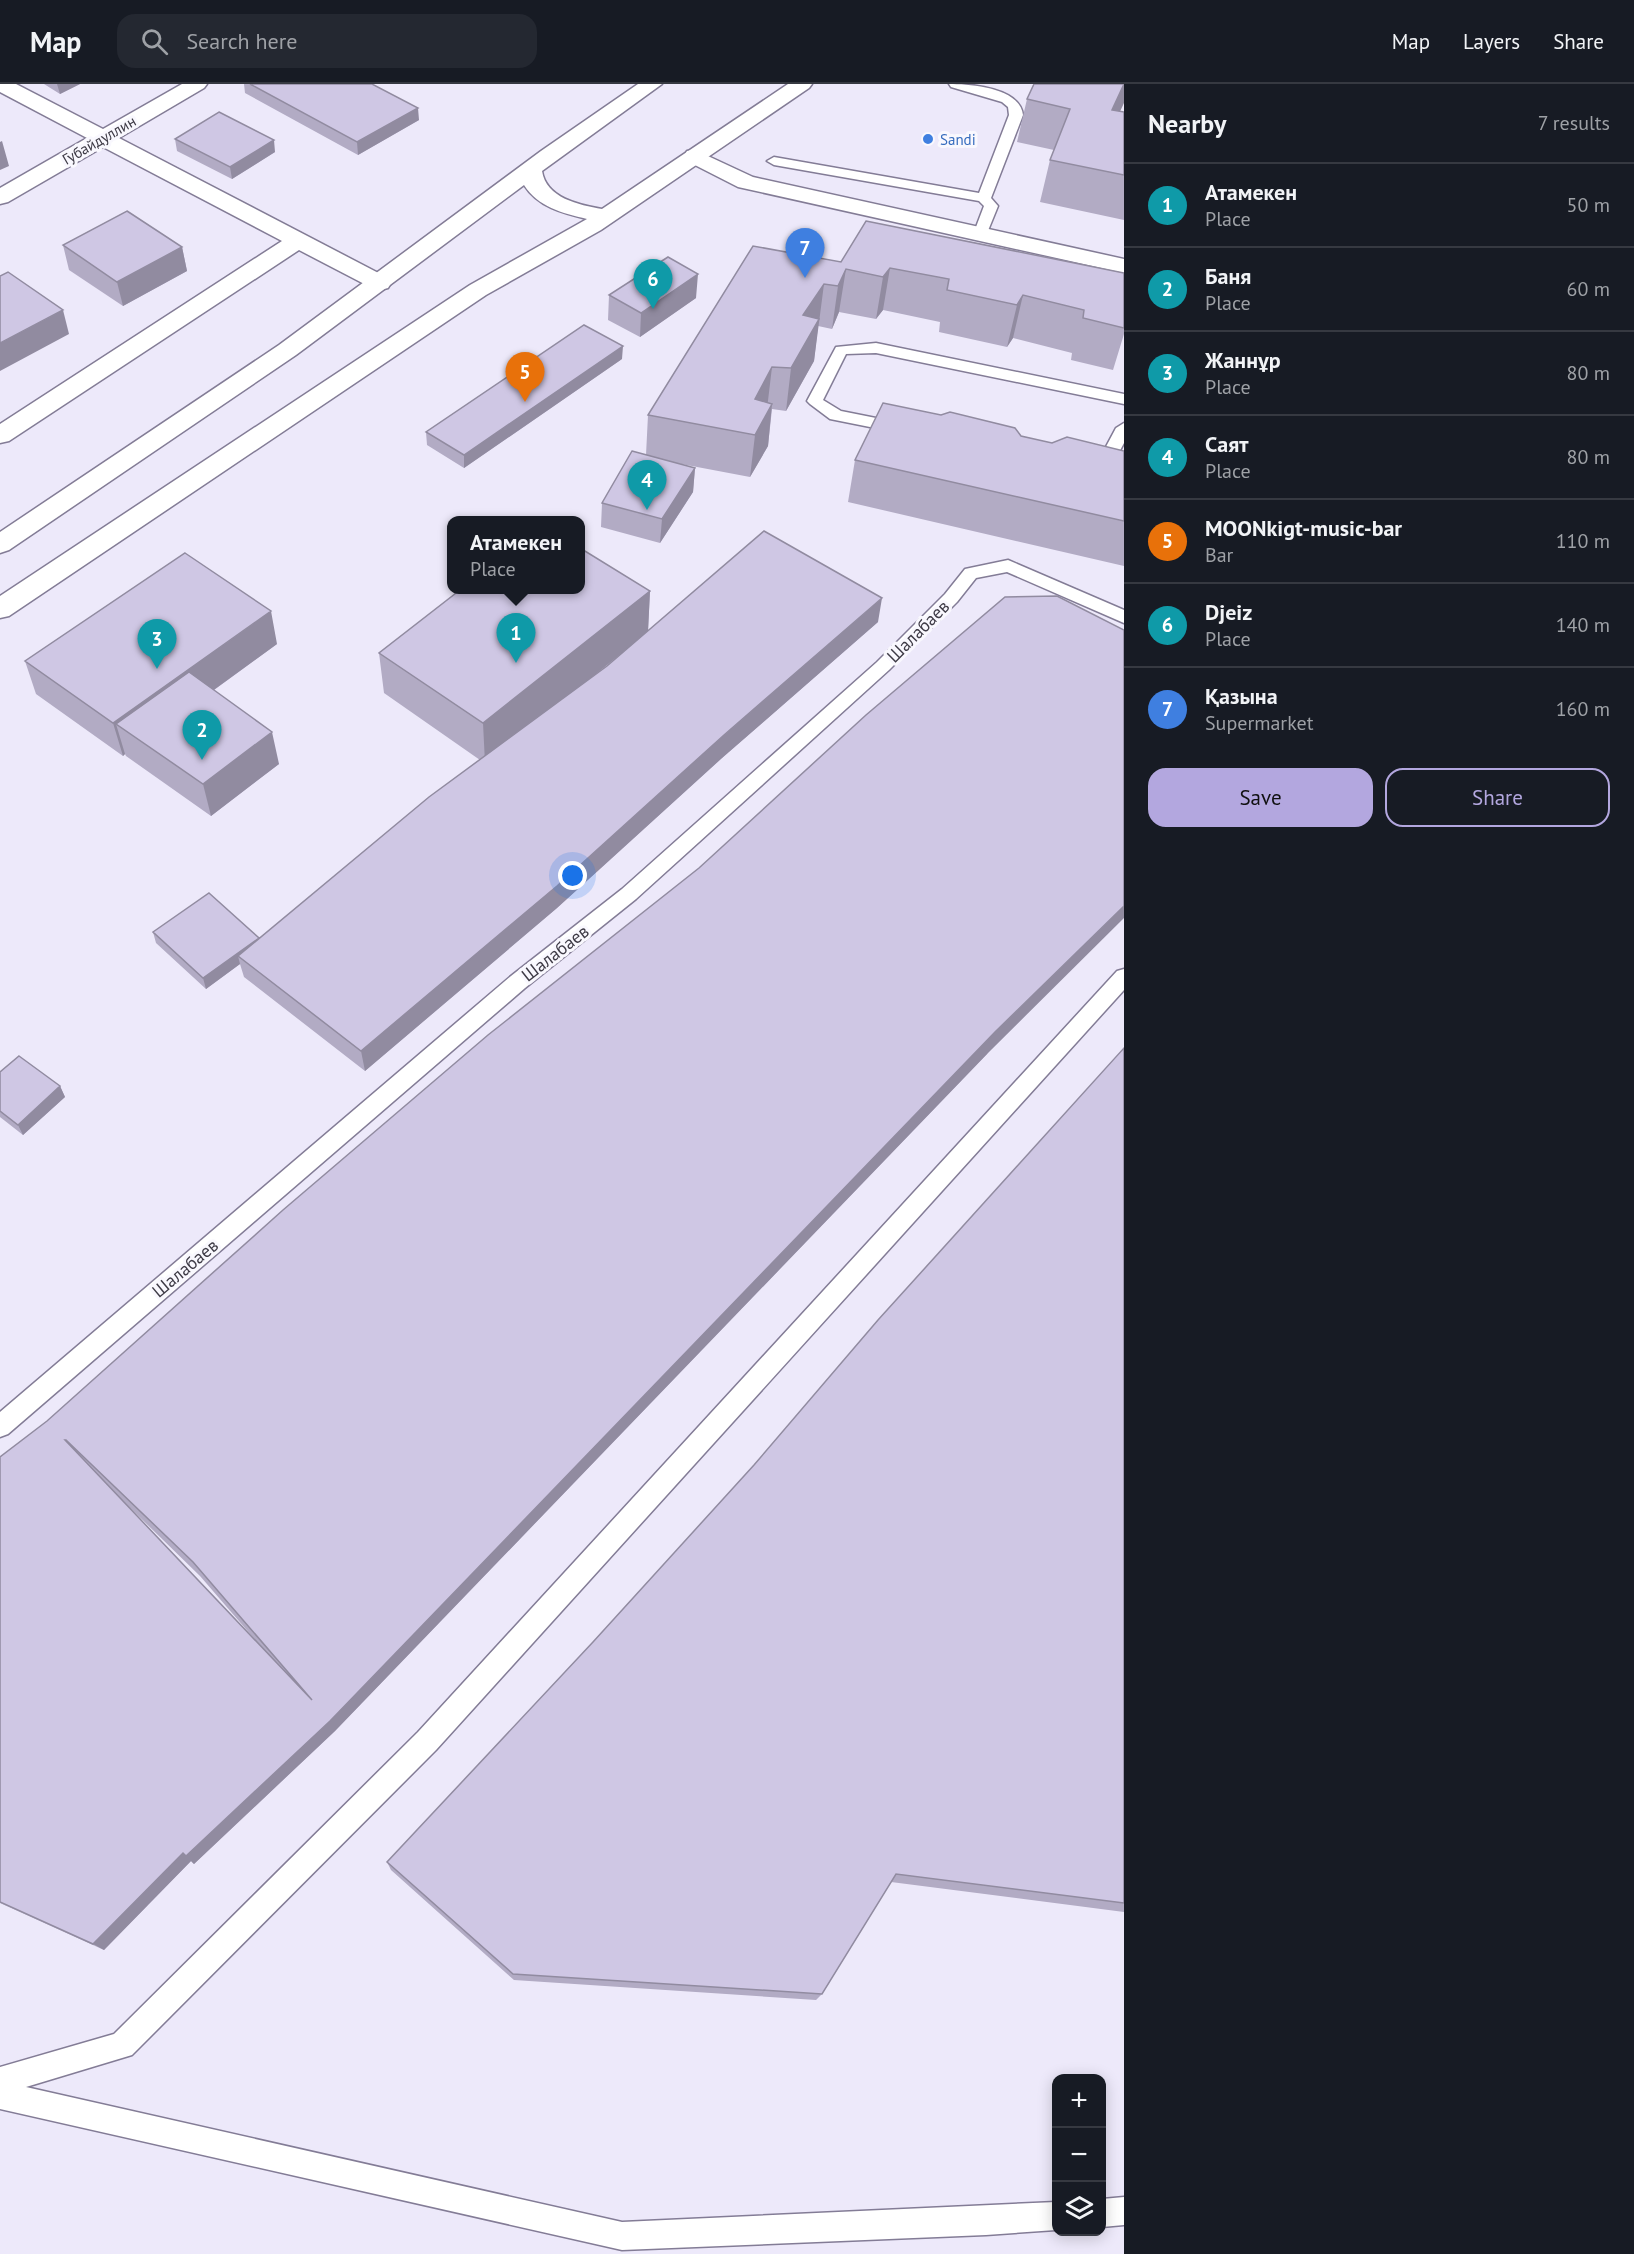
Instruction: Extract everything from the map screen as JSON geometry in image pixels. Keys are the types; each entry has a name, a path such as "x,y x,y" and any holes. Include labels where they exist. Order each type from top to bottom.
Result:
{"street":[{"path":"0,84 380,283"},
{"name":"Губайдуллин","path":"0,197 197,84"},
{"path":"0,544 189,420 380,283 604,115 652,84"},
{"path":"0,609 478,290 606,216 802,84"},
{"path":"695,156 746,182 1124,266"},
{"path":"531,170 534,184 551,200 579,211 606,216"},
{"path":"0,435 299,240"}],"lane":[{"path":"956,84 1007,99 1015,106 1016,115 984,198"},
{"path":"774,161 984,198 991,206 980,235"},
{"path":"917,432 836,415 815,402 841,350 876,348 1124,399"},
{"path":"1090,469 1102,472 1124,428"},
{"name":"Шалабаев","path":"0,1426 518,982 629,894 883,666 951,598 971,573 1008,566 1124,617"},
{"path":"0,2081 122,2045 427,1742 1124,977"},
{"path":"0,2095 622,2236 1052,2216"},
{"path":"1106,2212 1124,2211"}],"building":[{"path":"250,84 372,84 418,108 357,142"},
{"path":"1034,84 1124,84 1112,110 1124,112 1124,175 1050,160 1070,109 1027,99"},
{"path":"219,112 274,140 230,167 175,139"},
{"path":"127,211 182,247 117,282 63,245"},
{"path":"866,221 1124,273 1124,328 1083,318 1084,310 1023,295 1017,305 947,290 949,279 890,268 883,277 846,269 838,286 824,284 803,315 819,319 791,368 772,367 755,399 772,404 755,435 648,415 753,246 841,262"},
{"path":"668,257 698,274 641,313 609,295"},
{"path":"8,272 63,310 0,343 0,276"},
{"path":"584,325 623,346 464,455 426,432"},
{"path":"883,403 941,415 950,412 1015,428 1021,436 1052,443 1067,437 1124,451 1124,521 855,460"},
{"path":"632,451 695,468 662,519 602,503"},
{"path":"764,531 882,598 724,735 557,886 361,1051 238,956 429,797 607,666"},
{"path":"585,551 650,591 483,723 379,653 455,594 585,594"},
{"path":"185,553 271,611 113,723 25,661"},
{"path":"1057,596 1124,630 1124,906 995,1032 330,1721 186,1856 183,1853 93,1944 0,1902 0,1457 47,1421 283,1210 488,1035 699,868 866,715 1005,597","holes":["65,1440 193,1562 312,1700"]},
{"path":"189,672 272,732 203,784 116,724"},
{"path":"209,893 259,938 203,978 153,932"},
{"path":"1124,1048 1124,1903 896,1874 822,1994 513,1974 387,1862 593,1642 754,1465 878,1320"},
{"path":"19,1056 60,1086 18,1125 0,1111 0,1072"}],"place":[{"name":"Sandi","path":"928,139"},
{"name":"Қазына","path":"805,278"},
{"name":"Djeiz","path":"653,309"},
{"name":"MOONkigt-music-bar","path":"525,402"},
{"name":"Саят","path":"647,510"},
{"name":"Атамекен","path":"516,663"},
{"name":"Жаннұр","path":"157,669"},
{"name":"Баня","path":"202,760"}]}
